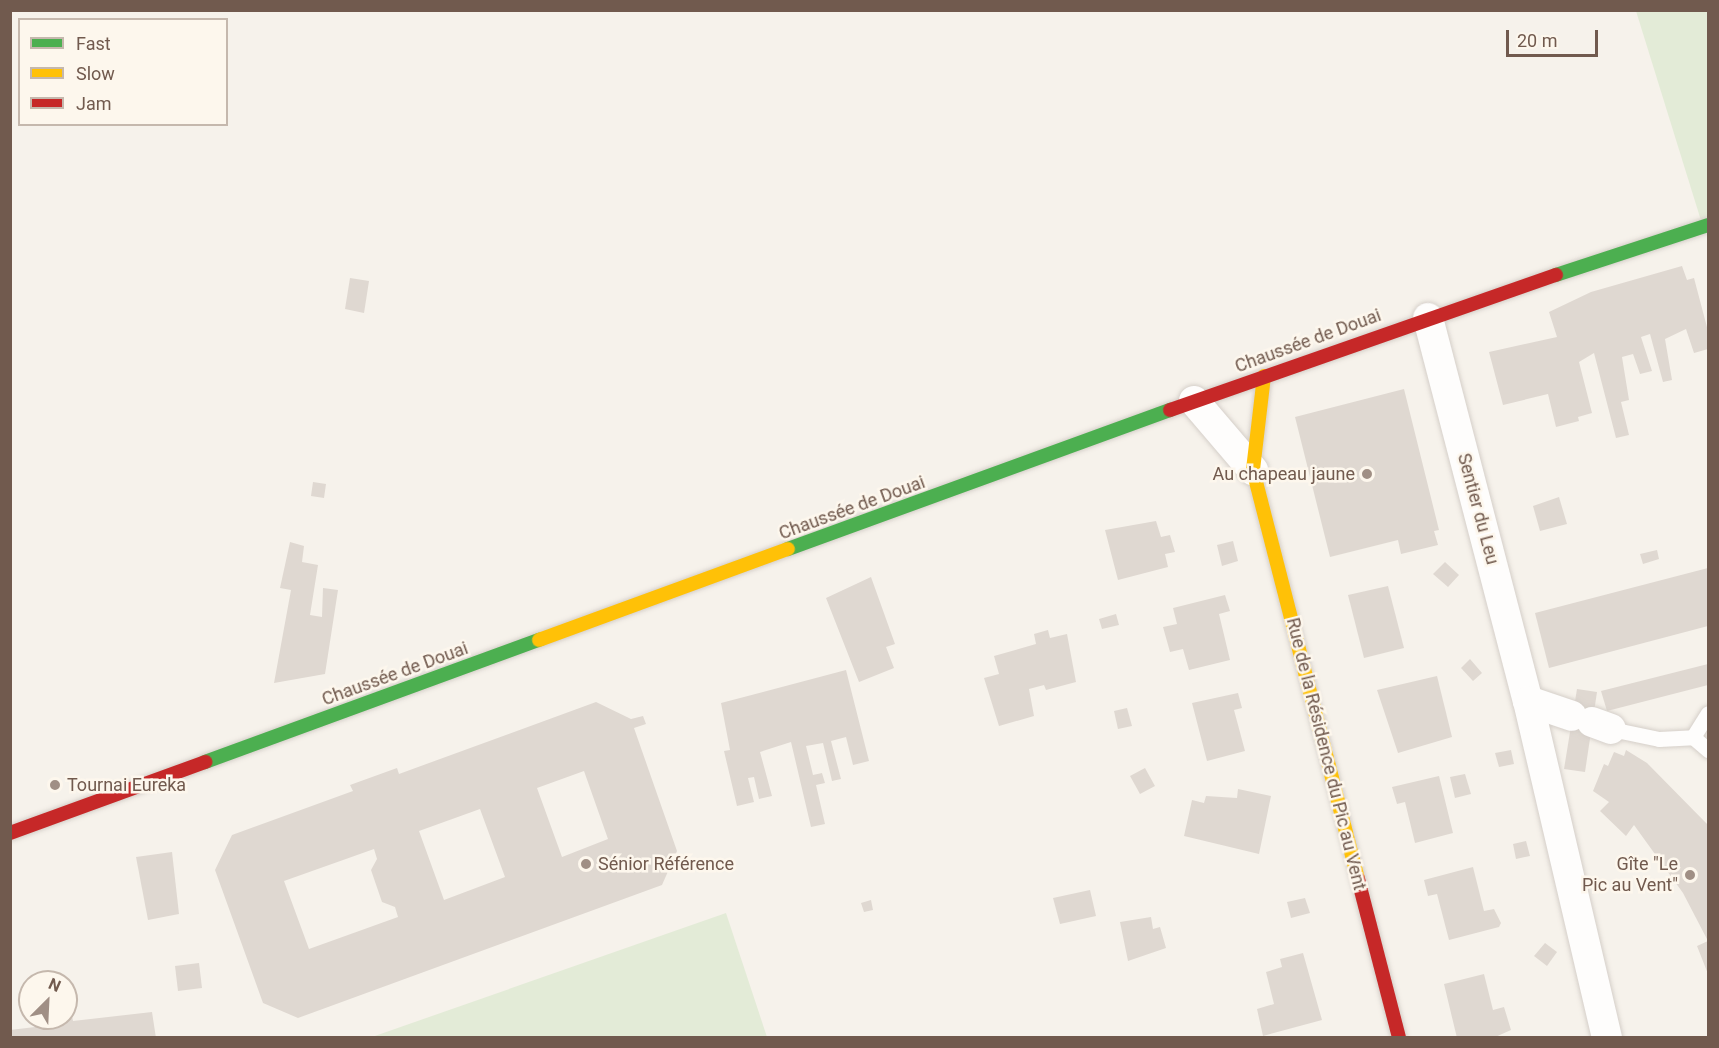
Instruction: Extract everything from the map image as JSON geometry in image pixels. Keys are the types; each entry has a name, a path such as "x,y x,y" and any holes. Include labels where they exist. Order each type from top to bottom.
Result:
{"main road":[{"name":"Chaussée de Douai","path":"10,833 1194,401 1428,318 1708,225"},
{"name":"Rue de la Résidence du Pic au Vent","path":"1264,376 1253,470 1399,1038"}],"street":[{"name":"Sentier du Leu","path":"1428,318 1528,701 1607,1038"},
{"name":"Rue de la Résidence du Pic au Vent","path":"1194,401 1253,470"},
{"path":"1528,701 1592,722"}],"lane":[{"path":"1693,737 1708,713"},
{"path":"1592,722 1659,739 1693,737 1708,750"}],"green space":[{"path":"1636,11 1708,11 1708,225 1703,227"},
{"path":"726,913 767,1037 372,1037"}],"building":[{"path":"1682,266 1687,280 1694,278 1708,331 1708,349 1694,353 1686,329 1665,339 1672,380 1663,382 1650,334 1641,337 1652,371 1640,374 1633,354 1622,357 1629,400 1621,402 1629,435 1616,438 1594,353 1579,362 1592,413 1578,417 1579,421 1556,427 1548,394 1503,405 1489,352 1557,337 1549,312 1591,292"},
{"path":"350,278 369,281 364,313 345,309"},
{"name":"Au chapeau jaune","path":"1404,389 1439,530 1434,531 1438,545 1401,554 1398,540 1330,557 1295,417"},
{"path":"313,482 326,484 324,498 311,496"},
{"path":"1559,497 1567,524 1540,531 1533,506"},
{"path":"1156,521 1161,537 1170,535 1175,552 1165,554 1168,567 1118,580 1105,530"},
{"path":"1233,541 1238,561 1222,566 1217,545"},
{"path":"290,542 304,546 302,562 318,565 310,615 322,617 323,588 338,590 325,674 274,683 291,590 280,588"},
{"path":"1657,550 1659,559 1643,564 1640,554"},
{"path":"1445,562 1459,575 1448,587 1433,574"},
{"path":"1708,568 1708,626 1549,668 1535,613"},
{"path":"871,577 895,644 886,647 894,668 859,682 826,598"},
{"path":"1388,586 1404,648 1364,658 1348,595"},
{"path":"1225,595 1230,611 1219,614 1230,660 1189,670 1183,649 1170,652 1163,627 1177,624 1173,608"},
{"path":"1116,614 1119,625 1102,629 1099,619"},
{"path":"1048,630 1050,638 1067,634 1076,682 1046,690 1044,685 1029,689 1034,716 999,726 984,678 999,674 994,656 1036,644 1034,634"},
{"path":"1470,659 1482,673 1473,681 1461,668"},
{"path":"1708,664 1708,685 1607,711 1601,691"},
{"path":"846,670 869,761 853,765 846,737 831,741 841,779 832,781 823,743 806,746 813,775 822,773 825,783 816,785 825,824 811,827 791,742 760,752 772,796 759,799 754,777 748,778 754,802 737,806 724,751 730,750 721,703"},
{"path":"1437,676 1452,737 1398,753 1377,690"},
{"path":"1577,689 1597,692 1585,772 1564,769"},
{"path":"1238,693 1242,708 1234,710 1245,751 1207,761 1192,703"},
{"name":"Sénior Référence","path":"596,702 631,719 643,716 646,724 634,728 677,851 662,885 298,1018 263,1003 215,870 232,835 353,791 350,785 397,768 399,774","holes":["584,771 608,839 562,857 537,788","480,809 505,877 444,900 419,831","374,849 377,859 371,870 382,902 395,907 398,917 309,949 284,881"]},
{"path":"1127,708 1132,726 1118,729 1114,711"},
{"path":"1511,750 1514,764 1499,767 1495,753"},
{"name":"Gîte \"Le Pic au Vent\"","path":"1626,750 1647,763 1708,825 1708,941 1683,893 1634,825 1626,836 1600,811 1609,802 1593,791 1604,764 1608,766 1614,752 1624,756"},
{"path":"1145,768 1155,786 1140,794 1130,776"},
{"path":"1465,774 1471,794 1455,798 1450,777"},
{"path":"1439,776 1453,833 1415,843 1405,802 1397,804 1392,787"},
{"path":"1238,789 1271,796 1259,854 1184,836 1192,800 1204,803 1206,796 1237,798"},
{"path":"1526,841 1530,856 1516,859 1513,844"},
{"path":"172,852 179,914 148,920 136,857"},
{"path":"1473,867 1484,911 1494,909 1501,923 1499,927 1449,940 1437,894 1428,896 1424,880"},
{"path":"1090,890 1096,916 1060,924 1053,898"},
{"path":"1305,898 1310,913 1291,918 1287,902"},
{"path":"871,900 873,910 864,912 861,903"},
{"path":"1151,917 1153,929 1160,927 1166,948 1128,961 1120,922"},
{"path":"1708,941 1708,974 1697,946"},
{"path":"1545,943 1557,952 1547,966 1534,956"},
{"path":"1303,953 1322,1020 1263,1036 1257,1009 1274,1004 1266,972 1282,967 1280,959"},
{"path":"199,963 202,988 178,991 175,966"},
{"path":"1484,974 1493,1010 1504,1007 1511,1030 1493,1038 1457,1038 1444,984"},
{"path":"152,1012 156,1038 10,1038 10,1030 78,1030 78,1020"}],"traffic: fast":[{"path":"1556,275 1708,225"},
{"path":"788,549 1170,410"},
{"path":"205,762 539,640"}],"traffic: slow":[{"path":"1264,376 1253,470 1358,879"},
{"path":"539,640 788,549"}],"traffic: jam":[{"path":"1170,410 1556,275"},
{"path":"10,833 205,762"},
{"path":"1358,879 1399,1038"}],"place":[{"name":"Au chapeau jaune","path":"1367,474"},
{"name":"Tournai Eureka","path":"55,785"},
{"name":"Sénior Référence","path":"586,864"},
{"name":"Gîte \"Le Pic au Vent\"","path":"1690,875"}]}
